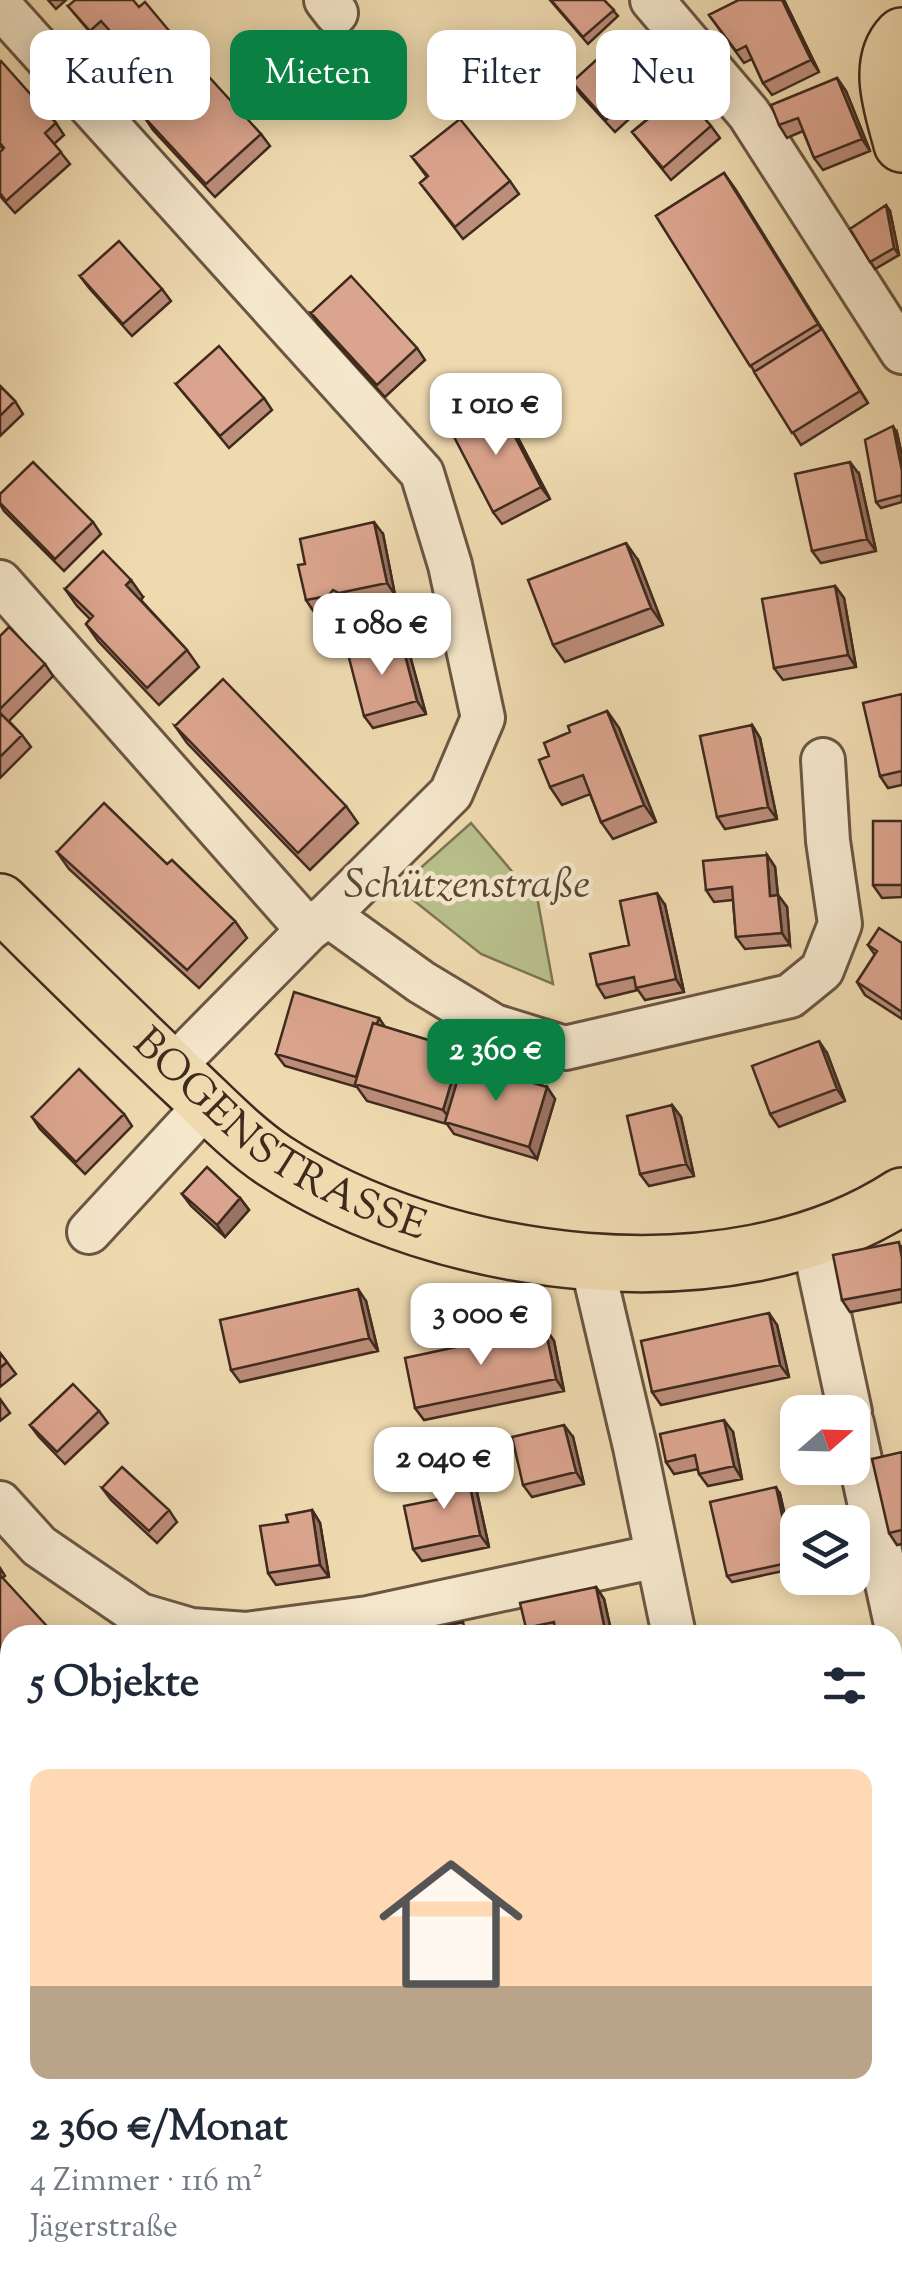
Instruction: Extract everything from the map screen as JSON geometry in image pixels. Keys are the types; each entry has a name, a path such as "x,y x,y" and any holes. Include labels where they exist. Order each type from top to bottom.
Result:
{"main road":[{"path":"902,36 888,67 902,144"},
{"name":"BOGENSTRASSE","path":"0,902 189,1086 274,1161 347,1199 424,1230 560,1261 592,1264 704,1260 814,1240 871,1216 902,1196"}],"street":[{"path":"652,0 748,114 902,352"},
{"path":"0,6 422,472 450,564 484,718 451,793 318,922 189,1086 89,1232"},
{"path":"0,582 318,922 494,1026 566,1048 790,996 822,970 840,924 828,841 823,760"},
{"path":"814,1240 846,1395"},
{"path":"592,1264 672,1625"},
{"path":"866,1485 896,1625"},
{"path":"0,1503 39,1546 140,1615 174,1625"},
{"path":"315,1625 368,1618 657,1556"}],"green space":[{"name":"Schützenstraße","path":"471,823 538,902 553,984 481,954 398,888"}],"building":[{"path":"75,0 133,0 139,7 145,2 168,30 109,30 101,21 89,30 68,6"},
{"path":"551,0 604,0 614,10 583,37"},
{"path":"739,0 782,0 811,60 763,83 746,46 736,51 730,43 730,30 720,30 709,15"},
{"path":"596,60 596,109 576,86 576,78"},
{"path":"0,62 30,94 30,120 56,123 45,133 61,152 6,201 0,193 0,152 4,148 0,143"},
{"path":"210,78 230,100 230,120 248,120 261,134 206,184 147,120 210,120"},
{"path":"837,78 862,139 814,158 798,118 779,125 771,105"},
{"path":"461,120 510,181 455,227 420,183 428,176 412,157"},
{"path":"647,120 706,120 711,126 663,168 632,132"},
{"path":"724,173 818,324 750,366 656,216"},
{"path":"886,205 894,248 870,262 850,229"},
{"path":"119,241 162,289 123,324 80,276"},
{"path":"351,276 417,348 377,385 311,313"},
{"path":"822,329 860,391 792,433 754,372"},
{"path":"219,346 264,398 220,436 176,384"},
{"path":"0,386 15,401 0,416"},
{"path":"498,404 541,487 493,512 450,429"},
{"path":"893,426 902,471 902,495 876,502 865,440"},
{"path":"33,462 93,522 55,559 0,503 0,494"},
{"path":"850,462 867,539 812,551 795,474"},
{"path":"374,522 387,583 339,593 333,590 328,596 306,600 298,565 305,564 300,539"},
{"path":"626,543 651,608 553,645 528,580"},
{"path":"103,551 131,580 126,585 187,650 147,688 86,624 93,616 65,589"},
{"path":"835,586 848,655 774,668 762,599"},
{"path":"9,627 45,664 0,709 0,636"},
{"path":"401,640 417,701 364,716 348,654"},
{"path":"223,679 346,806 298,853 175,726"},
{"path":"902,694 902,771 880,776 863,703"},
{"path":"607,711 644,805 601,822 583,775 550,787 539,760 549,756 544,743 570,732 568,726"},
{"path":"0,713 22,735 0,757"},
{"path":"752,725 768,807 717,817 700,736"},
{"path":"104,803 167,864 172,860 235,921 187,970 57,852"},
{"path":"873,821 902,821 902,885 873,885"},
{"path":"767,855 770,896 778,895 782,933 736,937 732,887 706,890 703,861"},
{"path":"657,893 676,979 636,988 634,977 597,985 590,954 629,945 620,901"},
{"path":"879,928 902,943 902,1012 857,982 877,951 868,945"},
{"path":"294,992 379,1018 377,1024 373,1023 356,1077 276,1054"},
{"path":"373,1023 461,1050 443,1110 355,1084"},
{"path":"819,1041 837,1089 770,1114 752,1066"},
{"path":"463,1062 547,1087 529,1147 445,1122"},
{"path":"79,1069 124,1114 76,1162 32,1117"},
{"path":"672,1105 686,1164 640,1174 627,1116"},
{"path":"207,1167 240,1198 217,1225 182,1194"},
{"path":"899,1242 902,1289 842,1300 833,1255"},
{"path":"358,1289 369,1338 231,1370 220,1320"},
{"path":"769,1313 780,1365 652,1392 641,1341"},
{"path":"545,1328 556,1379 415,1408 405,1358"},
{"path":"73,1384 99,1411 57,1452 30,1425"},
{"path":"724,1420 734,1466 699,1474 695,1455 666,1462 660,1434"},
{"path":"564,1425 576,1472 523,1485 512,1437"},
{"path":"902,1452 902,1530 889,1533 872,1459"},
{"path":"122,1467 169,1510 149,1531 102,1488"},
{"path":"466,1467 480,1535 413,1549 404,1506 439,1499 434,1474"},
{"path":"776,1487 780,1506 780,1565 727,1576 710,1502"},
{"path":"312,1510 320,1565 268,1573 260,1526 288,1522 286,1515"},
{"path":"0,1575 46,1625 0,1625"},
{"path":"596,1587 604,1625 525,1625 520,1603"}]}
